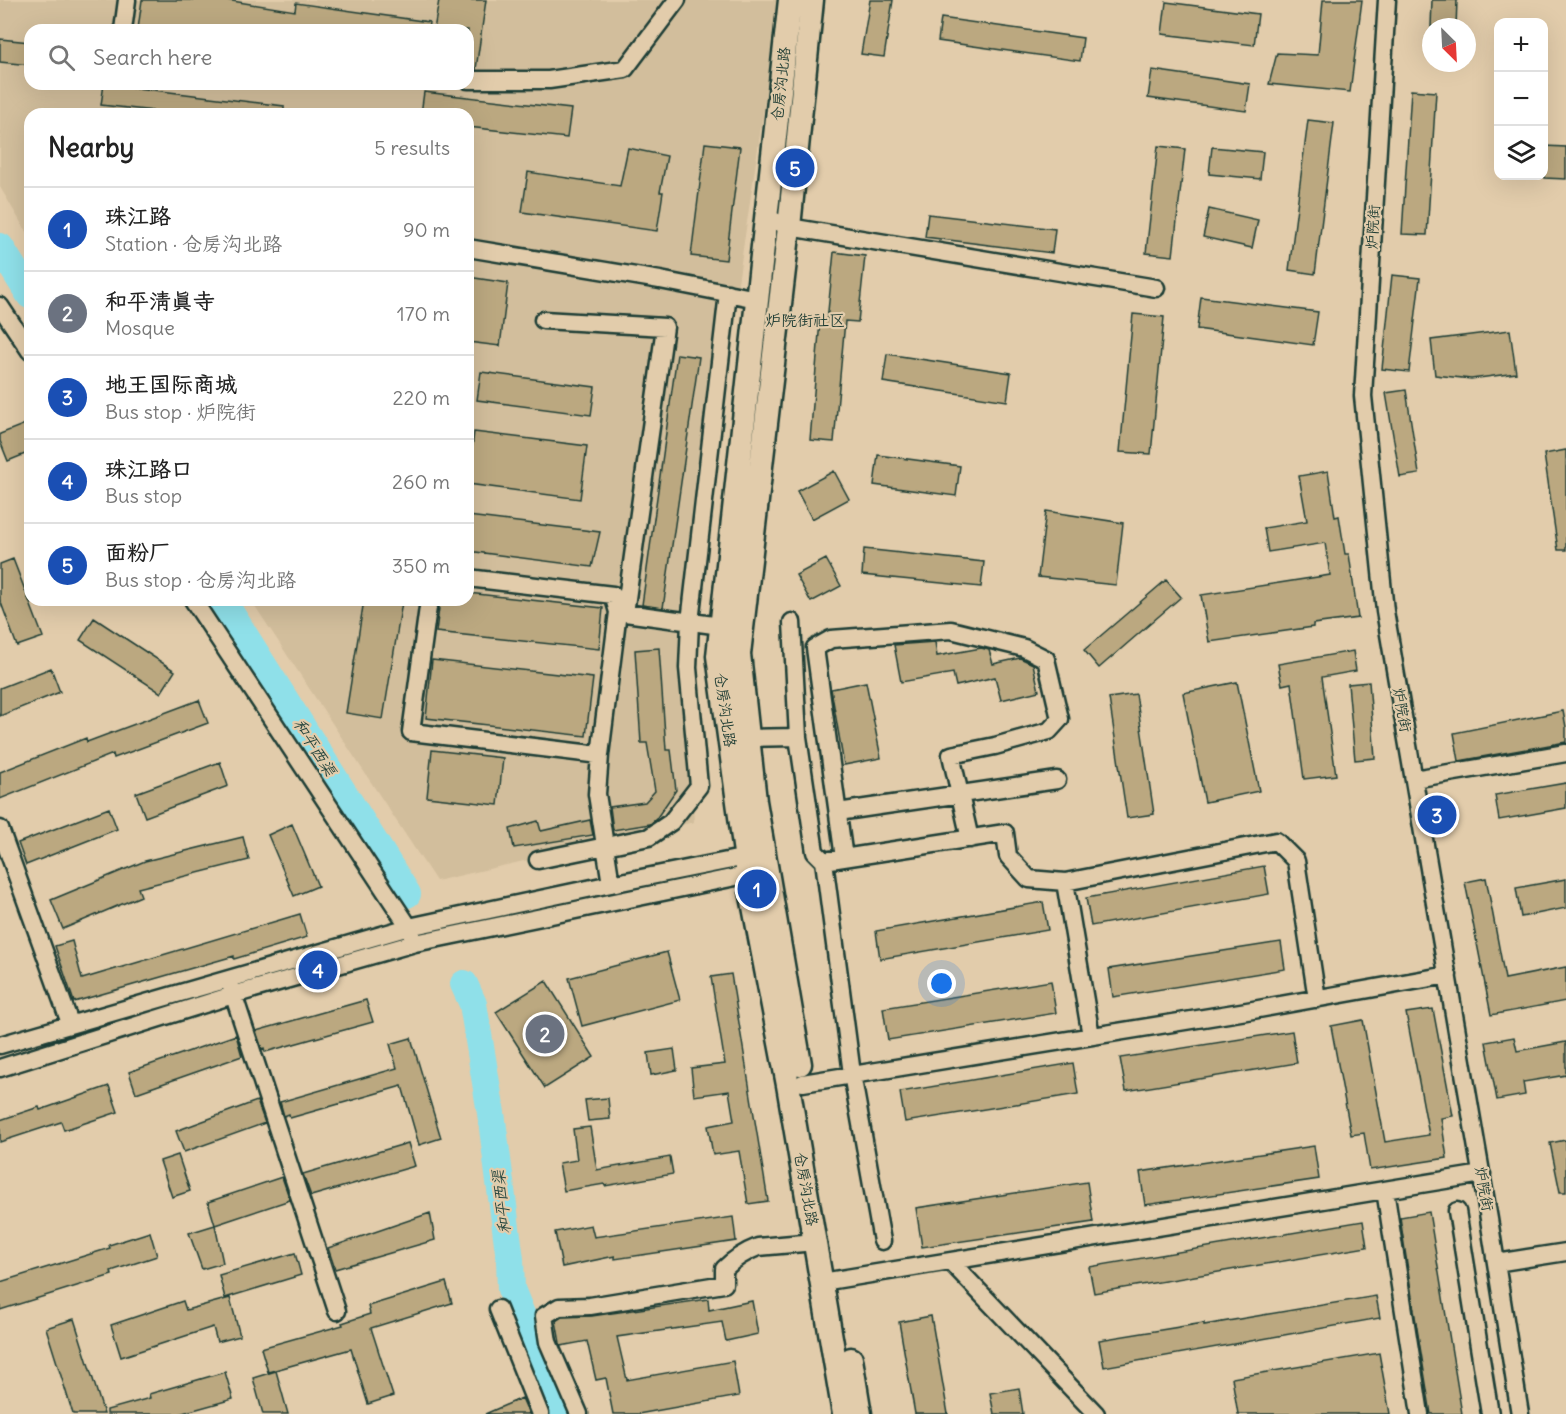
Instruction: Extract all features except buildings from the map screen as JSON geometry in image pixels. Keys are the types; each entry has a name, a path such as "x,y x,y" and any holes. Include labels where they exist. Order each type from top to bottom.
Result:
{"main road":[{"name":"仓房沟北路","path":"790,0 717,656 756,864 803,1083 830,1281 844,1414"},
{"name":"仓房沟北路","path":"812,0 789,227 739,654 755,801 756,864 784,1064 815,1242 830,1281 860,1414"}],"street":[{"path":"124,24 127,0"},
{"path":"474,80 549,80 625,69 677,0"},
{"name":"炉院街","path":"1387,0 1363,396 1385,611 1482,1174 1520,1414"},
{"path":"766,217 789,227 1156,288"},
{"path":"474,249 757,299"},
{"path":"538,860 649,837 670,822 699,786 688,668 690,622 728,293"},
{"path":"0,306 24,342"},
{"path":"543,320 665,327 600,755 597,794 611,884"},
{"path":"474,579 613,595 622,613"},
{"path":"198,606 412,935"},
{"path":"428,606 411,732 600,755"},
{"path":"622,613 721,626"},
{"path":"792,622 798,737 815,852 824,861 852,1074 882,1241"},
{"path":"844,858 815,648 831,639 951,630 1024,648 1046,659 1060,719 1049,731 995,746 951,754 970,839"},
{"path":"748,738 798,737"},
{"path":"1414,779 1566,753"},
{"path":"838,812 1057,780"},
{"path":"0,829 70,1023"},
{"path":"824,861 1005,833 1008,856 1029,879 1065,882 1276,841 1296,861 1317,999"},
{"path":"412,935 756,864"},
{"path":"0,1068 231,987 412,935 611,884 756,864"},
{"path":"1065,882 1091,1036"},
{"path":"803,1083 1317,999 1448,975"},
{"path":"0,1045 70,1023 231,987"},
{"path":"231,987 337,1311"},
{"path":"830,1281 1482,1174"},
{"path":"1385,1190 1420,1414"},
{"path":"1457,1211 1490,1414"},
{"path":"579,1414 548,1342 544,1316 559,1307 590,1306 724,1284 724,1269 733,1260 758,1247 815,1242"},
{"path":"1496,1263 1566,1252"},
{"path":"950,1261 1096,1414"},
{"path":"498,1310 540,1414"}],"shaded area":[{"path":"0,0 780,0 684,646 694,822 436,881 255,606 474,606 474,108 24,108 24,228 0,187"}],"waterway":[{"name":"和平西渠","path":"0,247 24,285"},
{"name":"和平西渠","path":"226,606 407,894"},
{"name":"和平西渠","path":"464,984 473,1004 491,1113 510,1259 511,1289 561,1414"}],"place":[{"name":"面粉厂","path":"795,168"},
{"name":"地王国际商城","path":"1437,815"},
{"name":"珠江路","path":"757,889"},
{"name":"珠江路口","path":"318,970"},
{"name":"和平清真寺","path":"545,1034"}],"district":[{"name":"炉院街社区","path":"805,320"}]}
